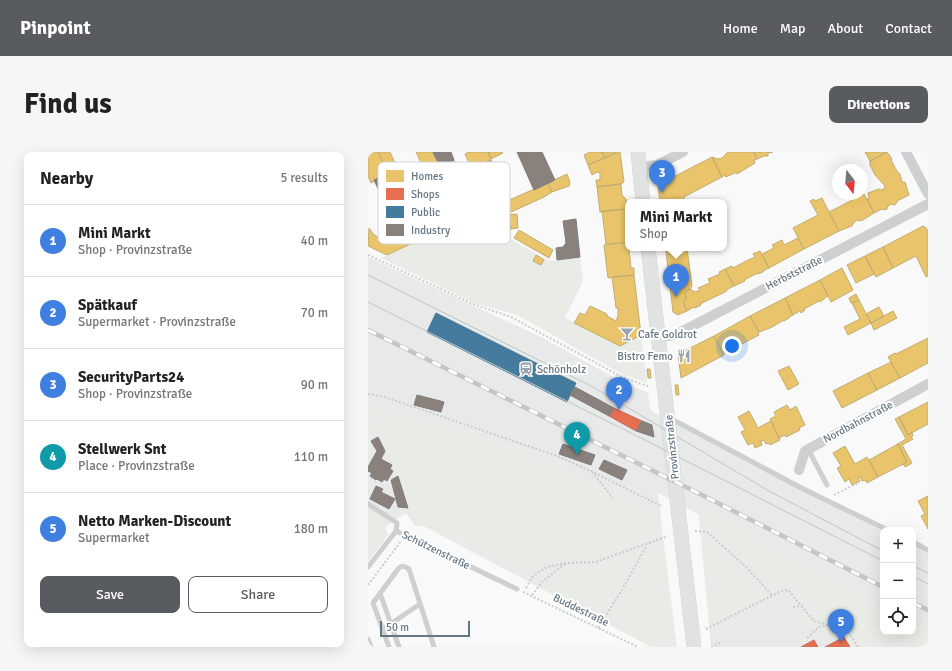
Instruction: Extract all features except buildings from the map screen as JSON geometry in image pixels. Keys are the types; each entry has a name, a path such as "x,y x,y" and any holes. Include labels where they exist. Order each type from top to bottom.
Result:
{"main road":[{"path":"638,152 643,199"},
{"name":"Provinzstraße","path":"648,251 694,647"}],"street":[{"path":"640,168 657,165 683,152"},
{"path":"906,152 928,194"},
{"name":"Herbststraße","path":"658,337 675,335 928,204"},
{"name":"Nordbahnstraße","path":"808,449 928,384"},
{"path":"799,470 805,451 808,449"}],"lane":[{"path":"668,420 677,422 804,489 882,527"},
{"path":"808,449 827,485"},
{"path":"368,504 397,523 396,531"},
{"name":"Schützenstraße","path":"368,567 396,531 517,589"},
{"path":"916,544 928,550"},
{"path":"389,647 373,603 398,569 401,566 404,566 409,569 434,647"},
{"path":"380,593 399,647"},
{"path":"383,629 420,604"},
{"path":"368,639 371,647"}],"path":[{"path":"368,255 473,304 512,317 622,377 650,386"},
{"path":"368,394 385,397 542,450 591,471 663,506"},
{"path":"591,471 614,498"},
{"path":"827,485 833,495 860,482"},
{"path":"695,531 707,532 745,566 772,595"},
{"path":"368,585 399,543 407,536"},
{"path":"524,592 533,576 547,567 566,563 596,562 668,536"},
{"path":"598,628 622,590 648,543"},
{"path":"532,596 543,581 566,563"},
{"name":"Buddestraße","path":"517,589 638,647"},
{"path":"706,629 772,595 788,590 814,621 848,630 858,647"},
{"path":"793,607 800,606"},
{"path":"807,638 819,627 830,625"},
{"path":"711,647 722,642"}],"shaded area":[{"path":"510,224 512,240 549,261 580,257 583,281 565,318 620,346 641,335 647,383 622,374 517,315 474,303 381,258 412,244 510,244"},
{"path":"368,257 541,337 617,379 648,393 650,410 675,424 675,418 882,527 880,527 880,629 703,517 658,493 662,527 415,526 406,513 376,533 368,544"},
{"path":"368,408 492,439 581,475 660,514 677,647 651,647 418,523 409,510 396,470 368,418"},
{"path":"368,425 374,443 368,460"},
{"path":"368,507 382,516 388,535 368,561"},
{"path":"698,507 880,603 880,635 916,635 916,623 928,629 928,647 850,647 844,637 811,627 781,596 710,635"},
{"path":"916,545 928,551 928,647 916,635"},
{"path":"781,596 811,627 844,637 850,647 711,647 710,635"}],"tram line":[{"path":"368,275 593,387 769,491 880,549"},
{"path":"368,302 880,559"},
{"path":"916,567 928,573"},
{"path":"916,578 928,584"}],"railway":[{"path":"368,330 698,493 880,585"},
{"path":"916,604 928,610"}],"place":[{"name":"SecurityParts24","path":"662,193"},
{"name":"Mini Markt","path":"676,297"},
{"name":"Cafe Goldrot","path":"627,334"},
{"name":"Bistro Femo","path":"684,356"},
{"name":"Schönholz","path":"526,369"},
{"name":"Spätkauf","path":"619,410"},
{"name":"Stellwerk Snt","path":"577,455"},
{"name":"Netto Marken-Discount","path":"841,642"}]}
